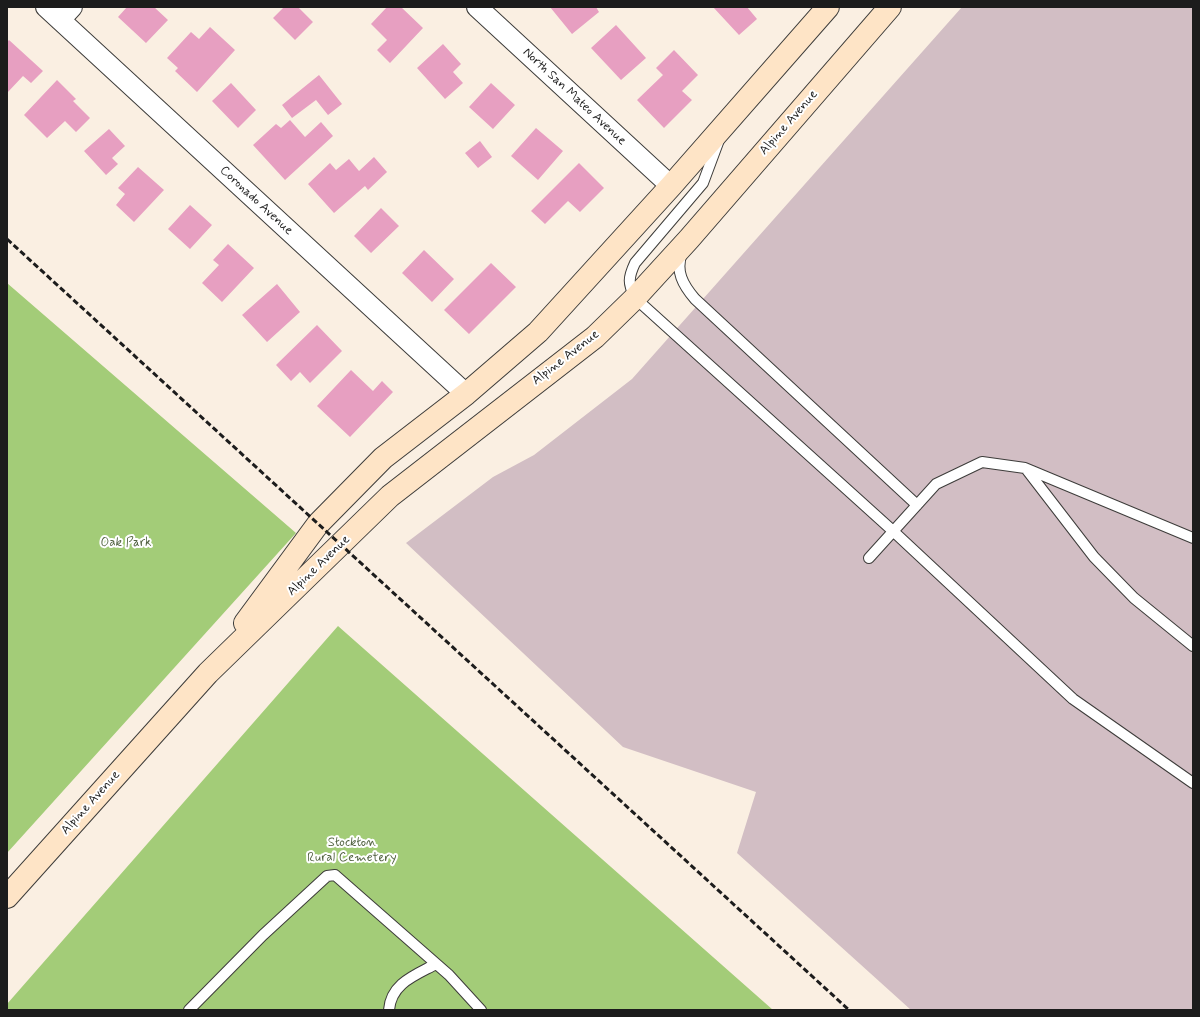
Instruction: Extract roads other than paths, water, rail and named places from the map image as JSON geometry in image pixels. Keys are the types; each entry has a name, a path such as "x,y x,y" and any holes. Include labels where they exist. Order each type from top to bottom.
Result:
{"street":[{"name":"Coronado Avenue","path":"46,7 66,14 466,394"},
{"name":"North San Mateo Avenue","path":"477,7 671,186"},
{"name":"Alpine Avenue","path":"208,672 318,524 383,458 466,394 538,332 724,127 828,7"},
{"name":"Alpine Avenue","path":"7,898 208,672 390,496 595,337 636,298 890,7"}],"lane":[{"path":"724,127 703,183 635,263 629,275 630,287 636,298 893,531 1073,699 1193,783"},
{"path":"689,239 680,259 679,269 681,279 695,299 917,506"},
{"path":"868,558 936,484 982,462 1026,468 1193,538"},
{"path":"1026,468 1094,557 1134,598 1193,646"},
{"path":"189,1010 262,935 328,876 332,875 335,875 449,975 481,1010"},
{"path":"389,1010 390,1002 401,983 436,964"}],"railway":[{"path":"7,239 849,1010"}],"park label":[{"name":"Oak Park","path":"126,543"},
{"name":"Stockton Rural Cemetery","path":"352,850"}]}
